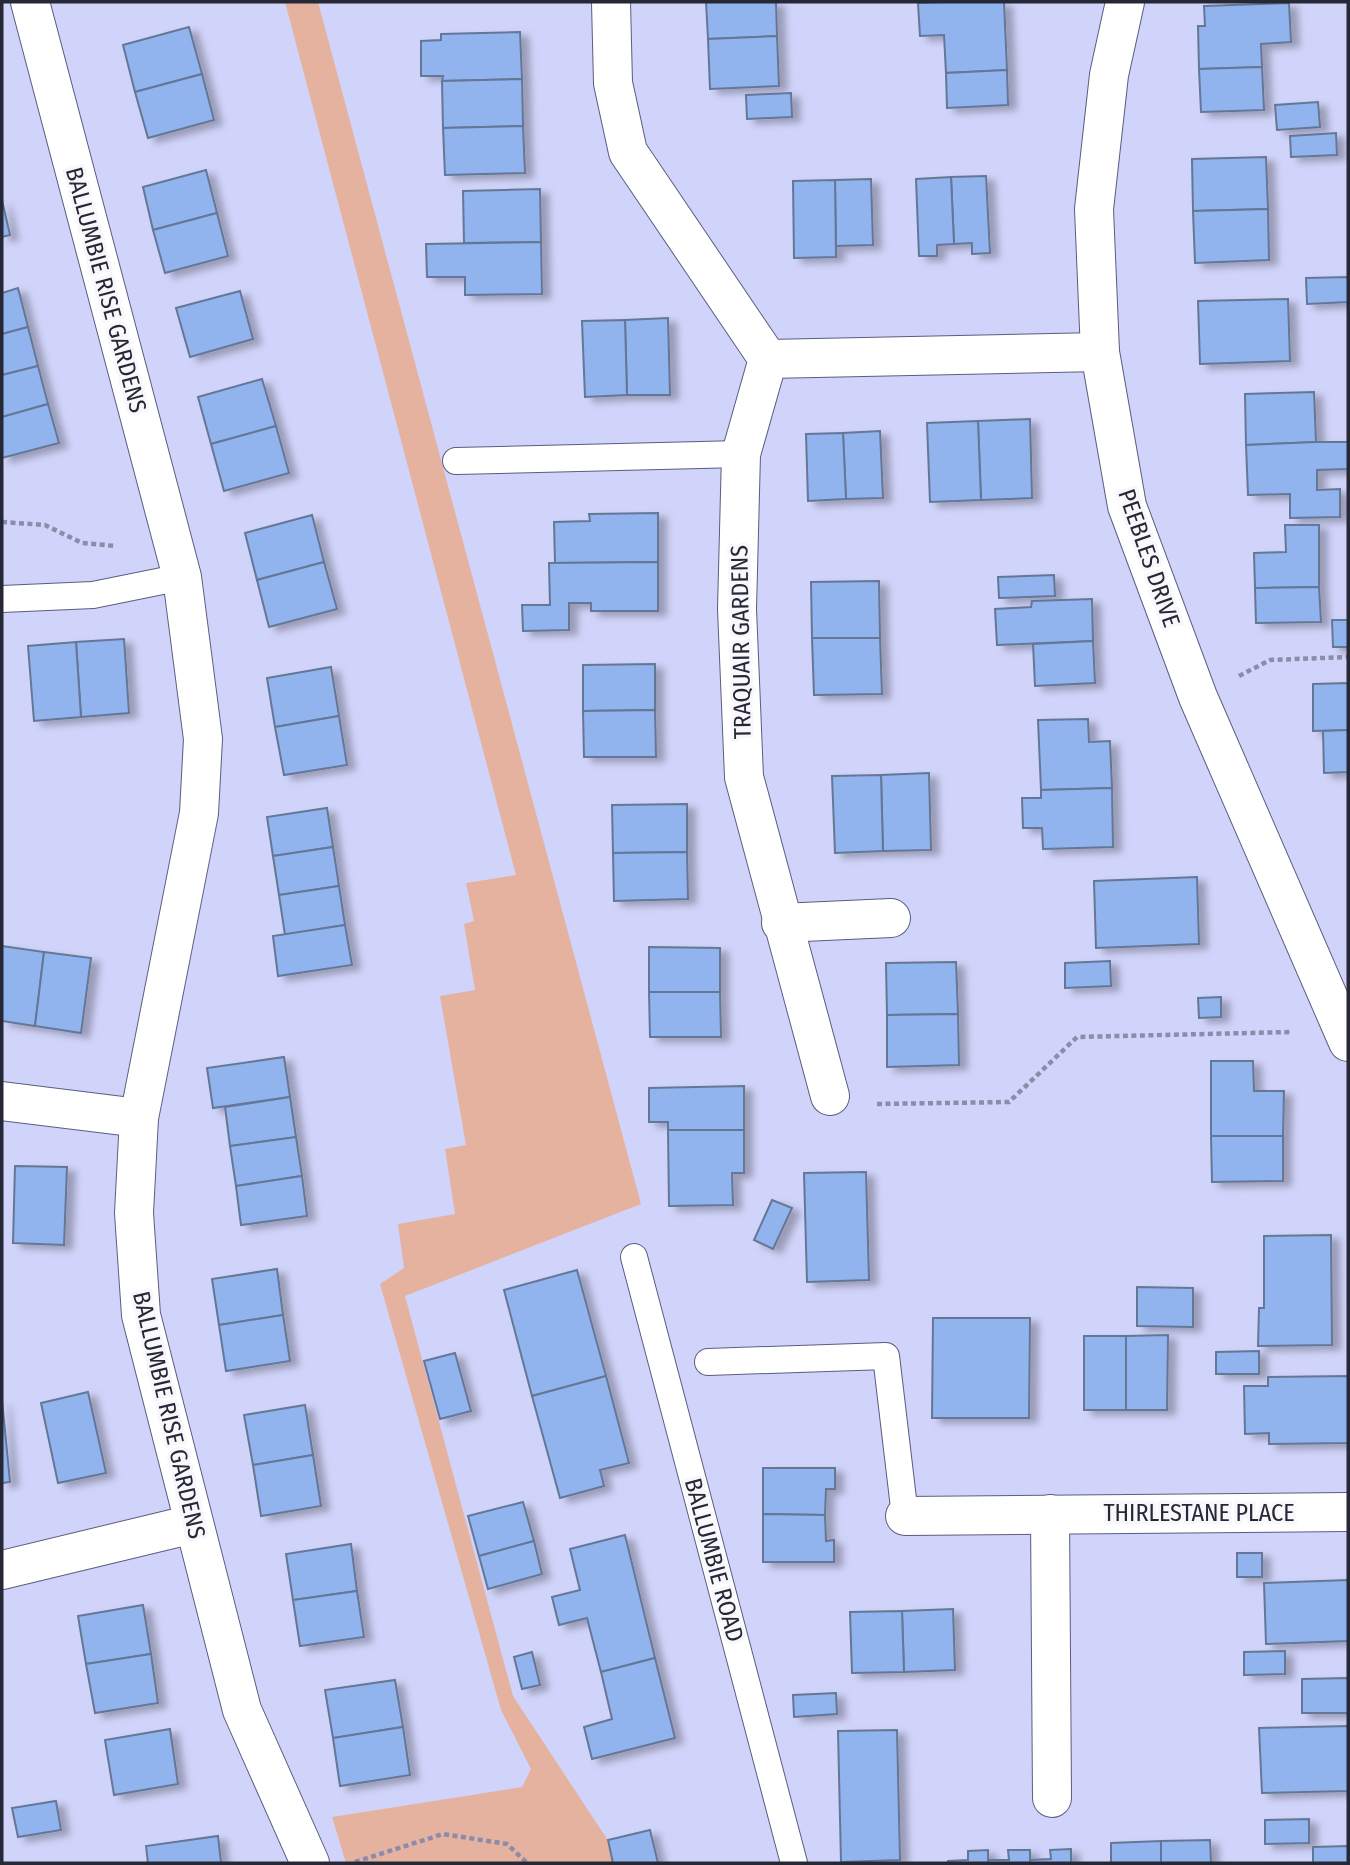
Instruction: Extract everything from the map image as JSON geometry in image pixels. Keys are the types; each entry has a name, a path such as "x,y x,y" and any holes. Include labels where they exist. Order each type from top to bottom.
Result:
{"street":[{"name":"BALLUMBIE RISE GARDENS","path":"30,2 182,578 203,739 199,813 139,1118 134,1213 141,1315 242,1710 310,1863"},
{"path":"611,2 613,83 628,152 768,359 1100,352"},
{"name":"PEEBLES DRIVE","path":"1125,2 1110,75 1094,209 1100,352 1126,506 1198,697 1342,1027"},
{"name":"TRAQUAIR GARDENS","path":"768,359 741,454 737,609 744,777 781,923 830,1096"},
{"path":"781,923 891,918"},
{"path":"2,1101 139,1118"},
{"name":"THIRLESTANE PLACE","path":"905,1516 1348,1512"},
{"path":"1049,1514 1052,1798"},
{"path":"2,1570 193,1524"}],"lane":[{"path":"456,461 741,454"},
{"path":"2,599 93,595 182,578"},
{"name":"BALLUMBIE ROAD","path":"634,1256 793,1863"},
{"name":"THIRLESTANE PLACE","path":"708,1362 886,1356 905,1516"}],"path":[{"path":"2,522 45,525 82,543 119,546 170,534"},
{"path":"1198,697 1270,660 1348,657"},
{"path":"830,1096 869,1104 1009,1102 1077,1037 1293,1031 1342,1027"},
{"path":"350,1863 443,1834 506,1844 527,1863"}],"shaded area":[{"path":"285,2 318,2 641,1204 405,1296 513,1696 607,1839 613,1863 346,1863 332,1817 522,1787 531,1769 501,1710 380,1284 404,1268 398,1224 455,1214 445,1149 466,1145 440,996 475,990 464,924 474,921 466,883 516,875"}],"building":[{"path":"706,2 776,2 777,36 708,39"},
{"path":"1004,2 1007,70 946,73 944,35 920,36 918,3"},
{"path":"1289,3 1291,42 1261,44 1262,67 1199,69 1198,26 1205,26 1204,6"},
{"path":"189,27 202,74 135,92 123,45"},
{"path":"520,32 522,79 442,81 443,76 421,76 421,41 441,40 441,34"},
{"path":"777,36 779,86 710,89 708,39"},
{"path":"1262,67 1264,110 1201,112 1199,69"},
{"path":"1007,70 1008,105 947,108 946,73"},
{"path":"202,74 214,120 148,138 135,92"},
{"path":"522,79 523,126 443,128 442,81"},
{"path":"791,93 792,117 747,119 746,95"},
{"path":"1318,102 1320,127 1277,130 1275,105"},
{"path":"523,126 525,173 445,175 443,128"},
{"path":"1336,133 1337,155 1291,157 1290,136"},
{"path":"1266,157 1268,209 1193,211 1192,159"},
{"path":"206,170 217,213 153,230 143,187"},
{"path":"986,176 990,253 972,254 972,243 954,244 951,177"},
{"path":"951,177 954,244 937,245 937,256 919,256 916,179"},
{"path":"871,179 873,245 836,246 835,180"},
{"path":"835,180 836,257 794,258 793,181"},
{"path":"540,189 541,242 464,243 463,191"},
{"path":"2,200 10,235 2,237"},
{"path":"1268,209 1269,260 1195,263 1193,211"},
{"path":"217,213 228,256 165,273 153,230"},
{"path":"541,242 542,294 465,295 465,277 427,277 426,244"},
{"path":"1348,277 1348,302 1307,304 1306,278"},
{"path":"18,288 28,327 2,334 2,293"},
{"path":"240,291 253,339 190,357 176,308"},
{"path":"1288,299 1290,361 1200,364 1198,301"},
{"path":"668,318 670,395 627,395 625,320"},
{"path":"625,320 627,395 585,397 582,321"},
{"path":"28,327 38,366 2,375 2,334"},
{"path":"38,366 48,404 2,417 2,375"},
{"path":"262,379 276,426 211,444 198,397"},
{"path":"1314,392 1316,442 1246,445 1245,394"},
{"path":"48,404 59,443 2,458 2,417"},
{"path":"1030,419 1032,498 981,500 978,421"},
{"path":"978,421 981,500 930,502 927,423"},
{"path":"276,426 289,473 224,491 211,444"},
{"path":"880,431 883,498 846,499 843,433"},
{"path":"843,433 846,499 808,501 806,434"},
{"path":"1348,442 1348,469 1317,470 1317,490 1340,489 1340,517 1290,518 1290,494 1248,495 1246,445"},
{"path":"658,513 658,562 555,563 554,522 590,521 589,514"},
{"path":"312,515 324,562 257,580 245,533"},
{"path":"1285,525 1319,525 1319,587 1255,588 1254,553 1286,552"},
{"path":"324,562 337,609 269,627 257,580"},
{"path":"658,562 658,611 591,611 591,603 569,603 569,630 523,631 522,605 550,605 549,563"},
{"path":"1054,575 1055,596 999,598 998,577"},
{"path":"879,581 880,638 812,638 811,582"},
{"path":"1319,587 1321,622 1256,623 1255,588"},
{"path":"1092,599 1093,641 997,645 995,609 1031,607 1032,601"},
{"path":"1332,620 1348,620 1348,647 1333,647"},
{"path":"812,638 880,638 882,694 814,695"},
{"path":"124,639 129,713 81,717 76,642"},
{"path":"1093,641 1095,683 1035,686 1033,644"},
{"path":"76,642 81,717 34,721 28,646"},
{"path":"655,664 655,710 583,711 583,665"},
{"path":"331,667 339,716 275,727 267,678"},
{"path":"1348,683 1348,730 1313,731 1313,684"},
{"path":"655,710 656,757 584,757 583,711"},
{"path":"339,716 347,765 284,775 275,727"},
{"path":"1088,719 1089,742 1110,741 1112,788 1041,790 1038,720"},
{"path":"1348,730 1348,772 1324,773 1323,731"},
{"path":"929,773 931,850 883,851 881,775"},
{"path":"881,775 883,851 835,853 832,776"},
{"path":"1112,788 1113,847 1043,849 1042,828 1023,828 1022,798 1041,798 1041,790"},
{"path":"687,804 687,852 613,853 612,805"},
{"path":"327,808 333,847 273,856 267,817"},
{"path":"333,847 339,886 279,895 273,856"},
{"path":"687,852 688,899 614,901 613,853"},
{"path":"1197,877 1199,944 1096,948 1094,881"},
{"path":"339,886 345,925 285,935 279,895"},
{"path":"345,925 352,965 278,976 273,936"},
{"path":"2,946 44,952 35,1026 2,1021"},
{"path":"649,947 720,948 720,992 649,992"},
{"path":"44,952 91,958 81,1033 35,1026"},
{"path":"1110,961 1111,986 1065,988 1065,963"},
{"path":"956,962 958,1014 887,1015 886,963"},
{"path":"649,992 720,992 721,1037 650,1037"},
{"path":"1221,997 1221,1017 1199,1018 1198,998"},
{"path":"958,1014 959,1065 887,1067 887,1015"},
{"path":"284,1057 290,1097 213,1108 207,1068"},
{"path":"1211,1061 1253,1061 1254,1091 1284,1091 1283,1136 1211,1136"},
{"path":"744,1086 744,1130 668,1130 668,1122 649,1122 649,1088"},
{"path":"290,1097 296,1137 230,1146 225,1107"},
{"path":"668,1130 744,1130 744,1173 732,1173 733,1205 669,1206"},
{"path":"1211,1136 1283,1136 1283,1181 1212,1182"},
{"path":"296,1137 302,1176 236,1186 230,1146"},
{"path":"15,1166 67,1167 64,1245 13,1243"},
{"path":"866,1172 869,1280 807,1282 804,1173"},
{"path":"302,1176 307,1216 241,1225 236,1186"},
{"path":"772,1200 792,1208 773,1249 754,1240"},
{"path":"1331,1235 1332,1345 1258,1346 1259,1308 1264,1308 1264,1236"},
{"path":"277,1269 283,1315 219,1325 212,1279"},
{"path":"577,1270 606,1376 532,1396 504,1290"},
{"path":"1137,1287 1193,1288 1193,1327 1137,1326"},
{"path":"283,1315 290,1361 226,1371 219,1325"},
{"path":"933,1318 1030,1318 1029,1418 932,1418"},
{"path":"1168,1335 1167,1410 1126,1410 1126,1336"},
{"path":"1084,1336 1126,1336 1126,1410 1084,1410"},
{"path":"1259,1351 1259,1374 1216,1374 1216,1352"},
{"path":"455,1353 471,1411 440,1419 424,1361"},
{"path":"606,1376 629,1463 600,1470 604,1486 560,1498 532,1396"},
{"path":"1348,1376 1348,1443 1269,1444 1269,1433 1245,1434 1244,1386 1268,1386 1268,1377"},
{"path":"88,1392 106,1473 58,1483 41,1403"},
{"path":"2,1400 10,1482 2,1483"},
{"path":"305,1405 313,1455 253,1465 244,1415"},
{"path":"313,1455 321,1506 261,1516 253,1465"},
{"path":"763,1468 835,1468 835,1489 826,1489 825,1515 763,1514"},
{"path":"523,1502 534,1541 479,1556 468,1516"},
{"path":"763,1514 825,1515 826,1541 834,1540 834,1562 763,1562"},
{"path":"625,1535 655,1658 601,1672 587,1618 559,1625 552,1597 580,1590 570,1549"},
{"path":"534,1541 542,1574 488,1589 479,1556"},
{"path":"351,1544 357,1591 293,1600 286,1554"},
{"path":"1237,1553 1262,1553 1262,1577 1237,1577"},
{"path":"1348,1580 1348,1641 1266,1644 1264,1583"},
{"path":"357,1591 364,1637 300,1646 293,1600"},
{"path":"143,1605 151,1654 86,1664 78,1616"},
{"path":"953,1609 955,1670 904,1672 902,1611"},
{"path":"902,1611 904,1672 852,1673 850,1612"},
{"path":"1285,1651 1285,1674 1244,1675 1244,1652"},
{"path":"532,1652 540,1685 522,1689 514,1657"},
{"path":"151,1654 158,1703 95,1713 86,1664"},
{"path":"655,1658 675,1738 592,1759 584,1727 612,1719 601,1672"},
{"path":"1348,1678 1348,1713 1302,1713 1302,1679"},
{"path":"395,1680 403,1727 333,1738 325,1690"},
{"path":"836,1693 837,1714 794,1717 793,1695"},
{"path":"1348,1726 1348,1791 1262,1793 1259,1728"},
{"path":"403,1727 410,1775 340,1786 333,1738"},
{"path":"170,1729 178,1784 114,1795 105,1740"},
{"path":"897,1730 900,1860 841,1862 838,1731"},
{"path":"56,1801 61,1830 18,1837 12,1808"},
{"path":"1309,1819 1309,1843 1265,1844 1265,1820"},
{"path":"650,1830 658,1863 613,1863 608,1840"},
{"path":"218,1836 221,1863 148,1863 146,1846"},
{"path":"1210,1840 1211,1863 1161,1863 1161,1841"},
{"path":"1161,1841 1161,1863 1111,1863 1111,1843"},
{"path":"1348,1846 1348,1863 1313,1863 1313,1847"},
{"path":"1071,1849 1071,1863 1030,1863 1029,1860 1051,1859 1050,1850"},
{"path":"988,1850 988,1863 948,1863 968,1860 968,1851"},
{"path":"1008,1850 1030,1850 1030,1863 988,1863 988,1860 1009,1860"}]}
